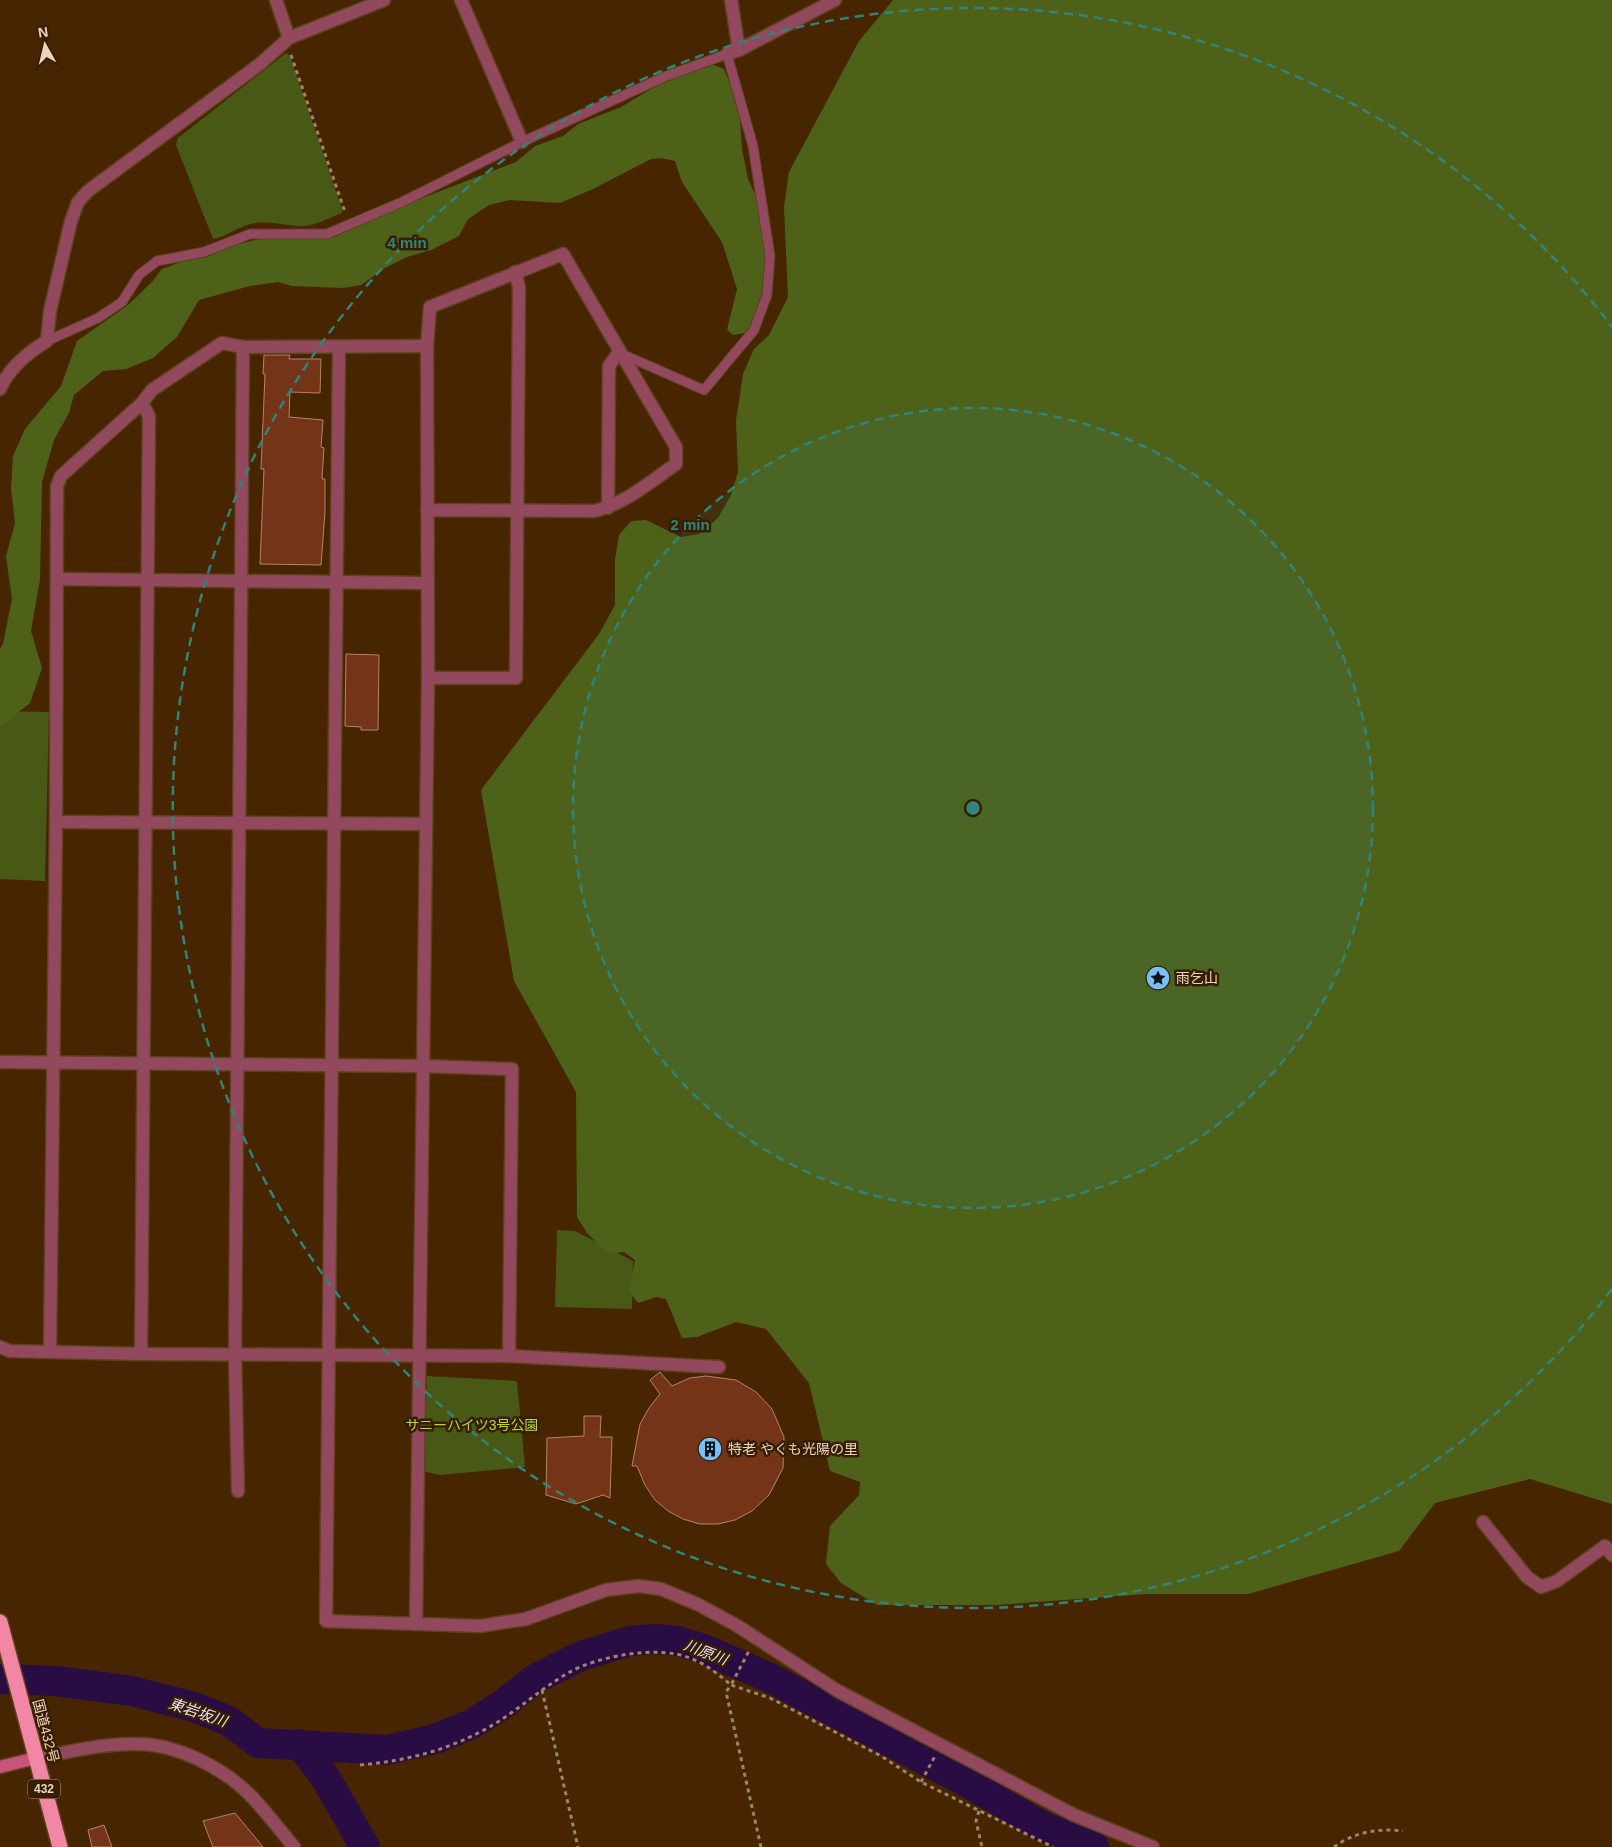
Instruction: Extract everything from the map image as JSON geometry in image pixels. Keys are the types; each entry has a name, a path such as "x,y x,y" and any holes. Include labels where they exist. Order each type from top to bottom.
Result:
{"highway":[{"name":"国道432号","path":"0,1622 60,1847"}],"street":[{"path":"276,0 288,40"},
{"path":"0,389 6,376 31,350 47,341 50,310 71,221 78,202 88,191 260,64 288,40 384,0"},
{"path":"462,0 522,142"},
{"path":"731,0 733,52 834,0"},
{"path":"416,1624 428,678 426,583 427,346 430,307 563,254 676,446 676,464 626,499 608,508 594,511 427,510"},
{"path":"428,678 516,678 519,287 515,272"},
{"path":"50,1352 58,579 57,486 61,476 142,403 152,390 222,343 244,347 427,346"},
{"path":"339,346 326,1620 480,1626 526,1619 606,1590 639,1586 660,1589 697,1604 736,1625 838,1691 1074,1815 1153,1847"},
{"path":"238,1490 235,1355 244,347"},
{"path":"608,508 609,366 619,352"},
{"path":"141,1354 141,1063 147,821 148,581 148,416 142,403"},
{"path":"58,579 426,583"},
{"path":"56,822 426,824"},
{"path":"0,1062 422,1066 512,1069 509,1356"},
{"path":"0,1347 10,1351 141,1354 509,1356 718,1367"},
{"path":"1483,1522 1527,1577 1540,1586 1557,1582 1610,1546"},
{"path":"0,1767 93,1747 138,1744 166,1748 196,1759 230,1778 252,1796 294,1847"}],"lane":[{"path":"47,341 98,318 122,302 139,275 157,261 204,252 250,234 327,234 402,202 522,142 664,77 733,52 753,146 770,256 767,295 754,330 704,390 619,352"}],"path":[{"path":"288,40 345,212"},
{"path":"749,1650 726,1692 761,1847"},
{"path":"360,1765 398,1761 443,1749 504,1719 542,1690 577,1669 608,1658 647,1653 664,1653 688,1657 708,1666 731,1685 770,1698 881,1756 979,1811 1053,1847"},
{"path":"542,1690 578,1847"},
{"path":"922,1780 936,1754"},
{"path":"979,1811 976,1821 982,1847"},
{"path":"1334,1847 1343,1841 1372,1830 1404,1831"}],"green space":[{"path":"893,0 1612,0 1612,1504 1530,1479 1435,1503 1399,1551 1248,1594 1147,1594 996,1605 877,1605 841,1583 826,1564 830,1526 859,1495 860,1482 830,1471 809,1383 766,1329 736,1322 697,1337 682,1338 666,1299 656,1297 638,1303 629,1291 635,1260 624,1252 608,1254 587,1233 577,1217 576,1092 514,981 481,790 599,634 615,605 615,559 619,535 631,521 646,520 681,537 699,534 718,518 731,495 738,472 736,421 743,374 754,349 769,335 788,297 784,207 789,172 859,41"},
{"path":"286,53 290,56 342,213 307,226 267,223 250,224 213,239 176,145 178,138"},
{"path":"711,64 724,69 735,96 740,118 742,149 748,179 755,194 766,254 762,293 750,327 744,333 733,335 727,330 737,289 722,242 682,182 675,161 661,158 651,159 593,189 560,203 510,200 489,205 468,219 459,236 431,250 407,257 385,268 361,285 343,288 292,286 278,282 250,286 199,300 177,337 153,358 126,369 103,371 74,395 69,413 54,440 42,482 40,579 31,631 42,668 30,703 0,727 0,649 3,644 12,599 6,556 15,523 11,488 13,456 25,429 61,386 77,341 128,305 152,282 162,269 183,261 207,257 234,245 264,238 332,238 417,200 516,162 535,146 563,136 578,124 621,107 656,86"},
{"path":"0,711 49,712 45,881 0,879"},
{"path":"557,1230 575,1231 633,1261 632,1309 555,1307"},
{"name":"サニーハイツ3号公園","path":"427,1376 517,1381 525,1467 440,1475 423,1471"}],"building":[{"path":"264,355 290,355 289,359 321,359 320,393 290,392 289,417 323,420 321,447 324,448 322,479 325,479 325,512 321,565 260,564 264,469 261,469"},
{"path":"346,654 379,655 378,730 361,730 361,727 345,726"},
{"name":"特老 やくも光陽の里","path":"660,1372 672,1386 690,1378 706,1376 736,1380 756,1392 772,1409 784,1437 783,1468 769,1495 752,1511 735,1520 718,1524 700,1524 683,1519 668,1511 655,1500 645,1485 637,1466 632,1466 640,1424 660,1394 650,1380"},
{"path":"584,1416 601,1416 600,1437 612,1437 610,1498 603,1495 576,1504 546,1495 547,1438 584,1436"},
{"path":"235,1813 263,1847 213,1847 203,1821"},
{"path":"104,1825 112,1847 92,1847 88,1830"}],"waterway":[{"name":"川原川","path":"0,1679 55,1681 132,1691 194,1707 229,1721 258,1743 387,1750 435,1739 472,1724 505,1703 535,1679 581,1656 630,1641 655,1639 678,1641 704,1649 770,1678 968,1783 1042,1826 1094,1847"},
{"name":"東岩坂川","path":"300,1744 325,1777 365,1847"}],"place":[{"name":"雨乞山","path":"1158,978"},
{"name":"特老 やくも光陽の里","path":"710,1449"}]}
